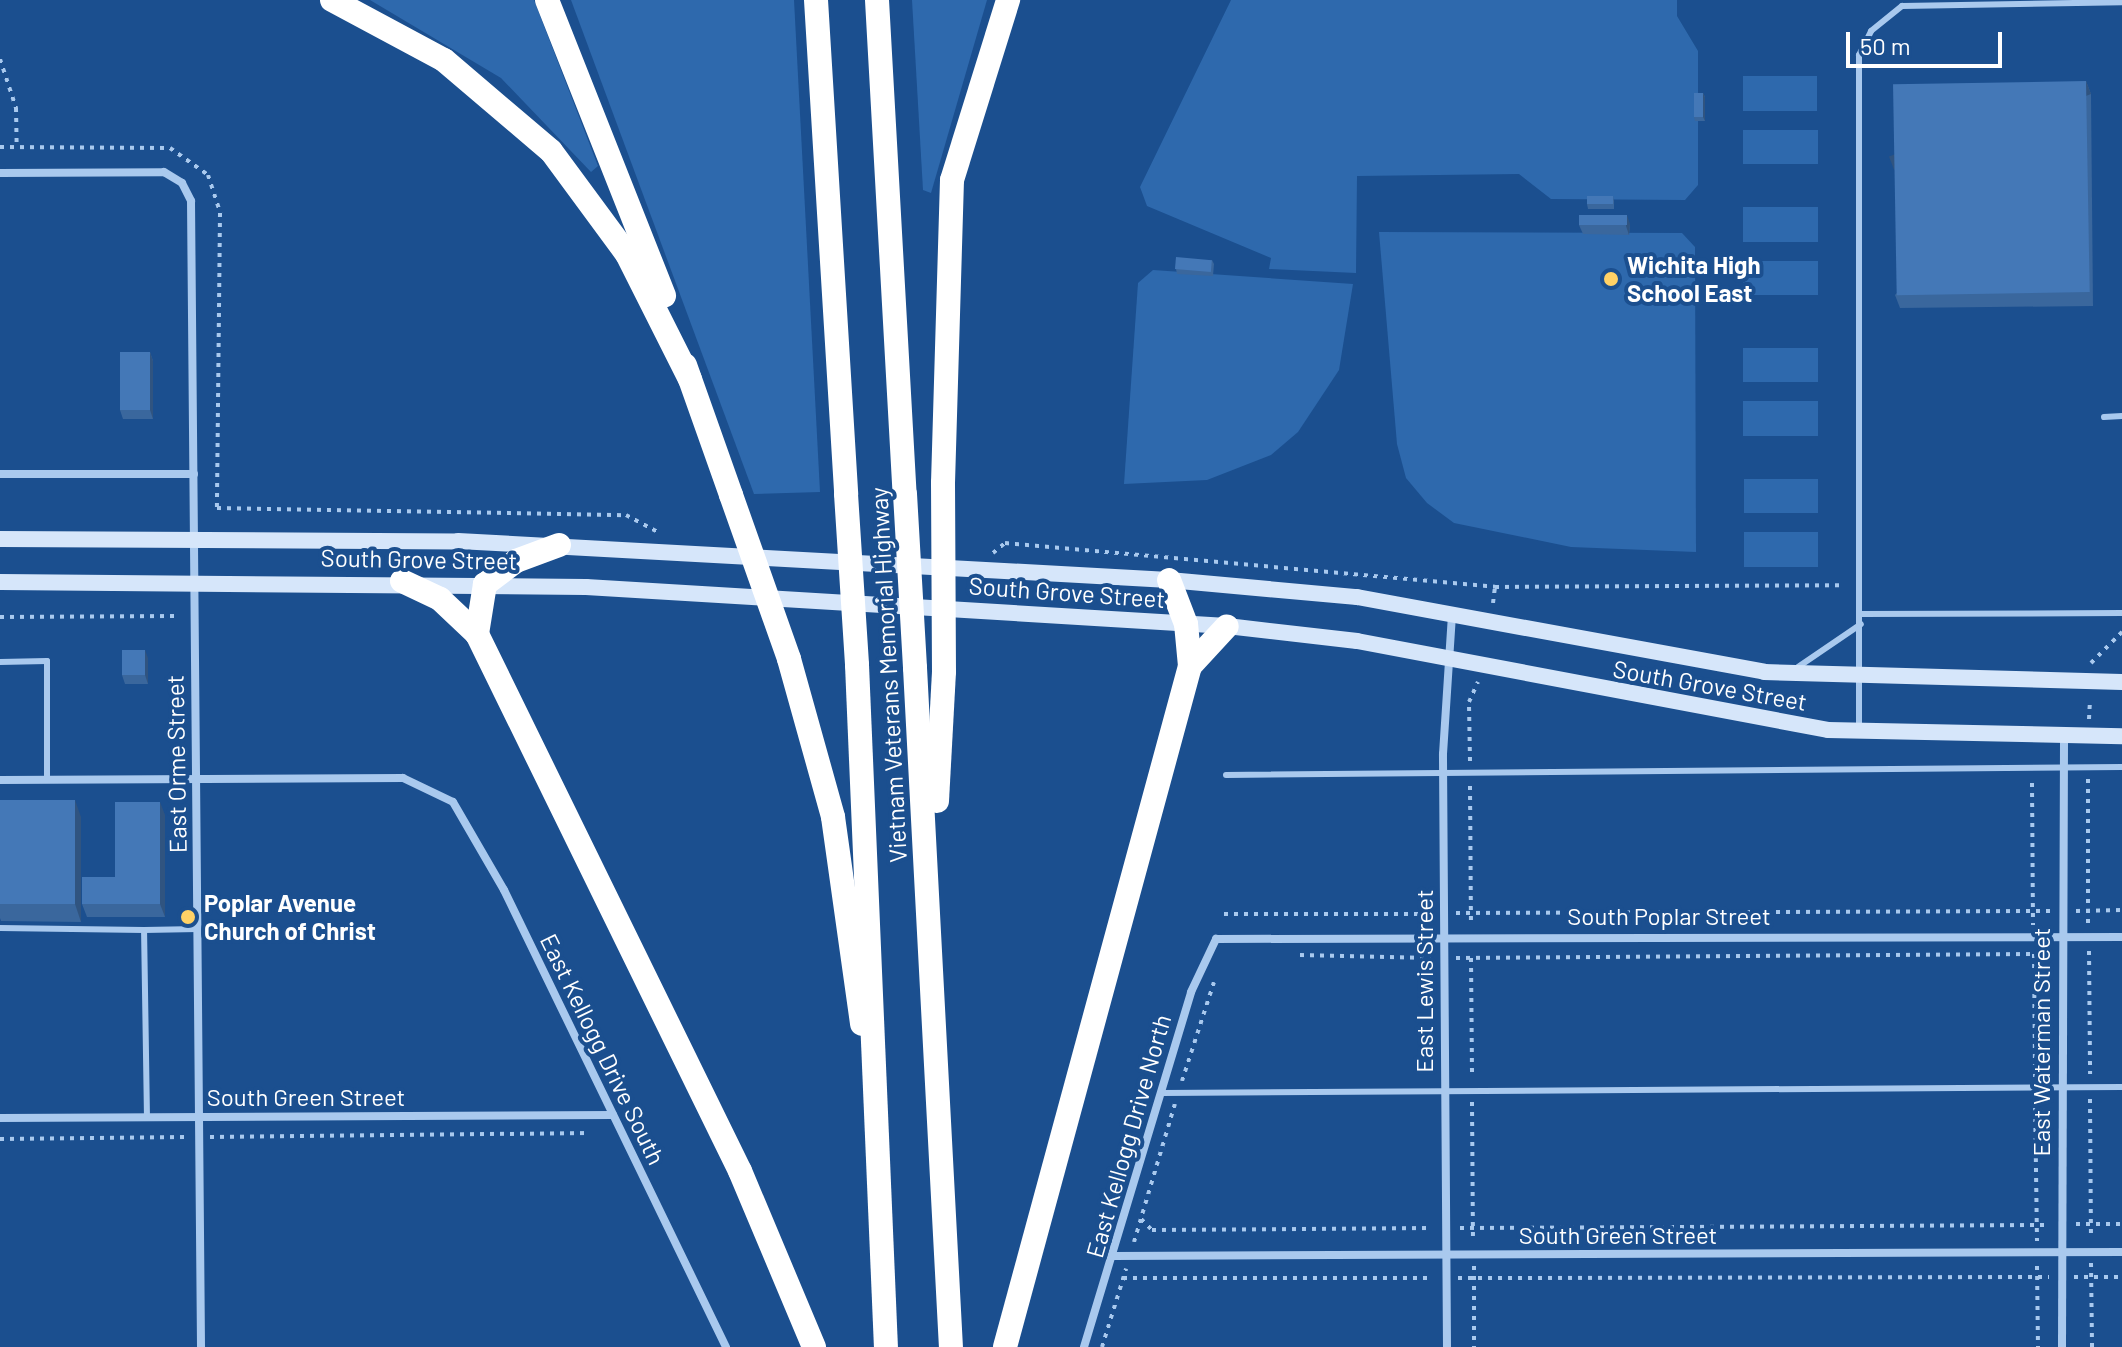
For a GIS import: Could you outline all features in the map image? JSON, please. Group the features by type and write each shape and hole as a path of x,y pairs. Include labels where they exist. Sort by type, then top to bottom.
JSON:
{"highway":[{"path":"332,0 444,60 551,151 627,254 690,379"},
{"path":"547,0 690,379 789,659 833,817 884,1187"},
{"name":"Vietnam Veterans Memorial Highway","path":"816,0 857,665 884,1187 886,1347"},
{"name":"Vietnam Veterans Memorial Highway","path":"877,0 930,915 951,1347"},
{"path":"930,915 944,672 943,483 952,180 1008,0"},
{"path":"477,634 485,584 516,561 559,545"},
{"path":"1005,1347 1190,666 1186,624 1169,580"},
{"path":"402,581 440,599 477,634 740,1171 814,1347"},
{"path":"1190,666 1227,626"}],"street":[{"name":"East Orme Street","path":"0,173 164,172 182,183 191,201 201,1347"},
{"path":"0,474 194,474"},
{"name":"South Grove Street","path":"0,539 559,545 1169,580 1452,614 1691,664 1861,679 2122,682"},
{"name":"South Grove Street","path":"0,582 402,581 1227,626 1449,658 1689,708 1859,733 2122,736"},
{"name":"East Lewis Street","path":"1447,1347 1443,775 1452,614"},
{"name":"East Waterman Street","path":"2062,1347 2064,737"},
{"name":"East Kellogg Drive South","path":"196,779 403,778 453,802 483,851 726,1347"},
{"path":"0,780 196,779"},
{"name":"South Poplar Street","path":"1216,939 2122,937"},
{"name":"East Kellogg Drive North","path":"1084,1347 1162,1093 1216,939"},
{"name":"South Green Street","path":"0,1118 613,1115"},
{"name":"South Green Street","path":"1114,1256 2122,1252"}],"lane":[{"path":"1859,733 1859,55 1871,31 1902,6 2122,2"},
{"path":"2104,417 2122,416"},
{"path":"1861,614 2122,613"},
{"path":"1782,673 1813,661 1861,624"},
{"path":"0,662 47,661 47,779"},
{"path":"1226,775 2122,767"},
{"path":"0,928 198,929"},
{"path":"144,930 147,1118"},
{"path":"1162,1093 2122,1087"}],"path":[{"path":"0,59 16,108 17,147"},
{"path":"0,147 170,148 208,175 220,213 217,508 626,515 672,533"},
{"path":"977,553 992,554 1005,543 1495,587 1845,585"},
{"path":"1493,603 1495,587"},
{"path":"0,617 175,616"},
{"path":"2089,737 2091,657 2122,632"},
{"path":"1474,1347 1469,702 1478,682"},
{"path":"2088,767 2092,1347"},
{"path":"2032,783 2038,1347"},
{"path":"1224,914 2122,910"},
{"path":"1294,955 1471,958 2100,953"},
{"path":"1102,1347 1217,971"},
{"path":"0,1139 589,1133"},
{"path":"1141,1219 1152,1230 2122,1224"},
{"path":"1123,1278 2122,1277"}],"shaded area":[{"path":"370,0 534,0 598,166 591,172 501,78"},
{"path":"571,0 794,0 820,492 754,494"},
{"path":"912,0 987,0 931,193 923,190"},
{"path":"1231,0 1677,0 1677,16 1698,51 1698,185 1685,200 1551,199 1519,174 1357,176 1356,273 1269,269 1271,258 1147,206 1140,187"},
{"path":"1743,76 1817,76 1817,111 1743,111"},
{"path":"1743,130 1818,130 1818,164 1743,164"},
{"path":"1743,207 1818,207 1818,242 1743,242"},
{"path":"1379,232 1682,233 1695,247 1696,552 1571,547 1454,523 1427,503 1406,478 1397,444"},
{"path":"1743,261 1818,261 1818,295 1743,295"},
{"path":"1153,270 1353,284 1339,370 1298,432 1271,455 1207,480 1124,484 1138,283"},
{"path":"1743,348 1818,348 1818,382 1743,382"},
{"path":"1743,401 1818,401 1818,436 1743,436"},
{"path":"1744,479 1818,479 1818,513 1744,513"},
{"path":"1744,532 1818,532 1818,567 1744,567"}],"building":[{"path":"2086,81 2090,292 1897,295 1893,84"},
{"path":"1694,93 1703,93 1703,117 1694,117"},
{"path":"1587,196 1613,196 1613,204 1587,204"},
{"path":"1579,215 1627,215 1627,225 1579,225"},
{"path":"1176,257 1212,260 1211,272 1175,269"},
{"path":"120,352 150,352 150,410 120,410"},
{"path":"122,650 145,650 145,675 122,675"},
{"path":"0,800 75,800 75,904 0,904"},
{"path":"115,802 160,802 160,904 82,904 82,877 115,877"}],"place":[{"name":"Wichita High School East","path":"1611,279"},
{"name":"Poplar Avenue Church of Christ","path":"188,917"}]}
